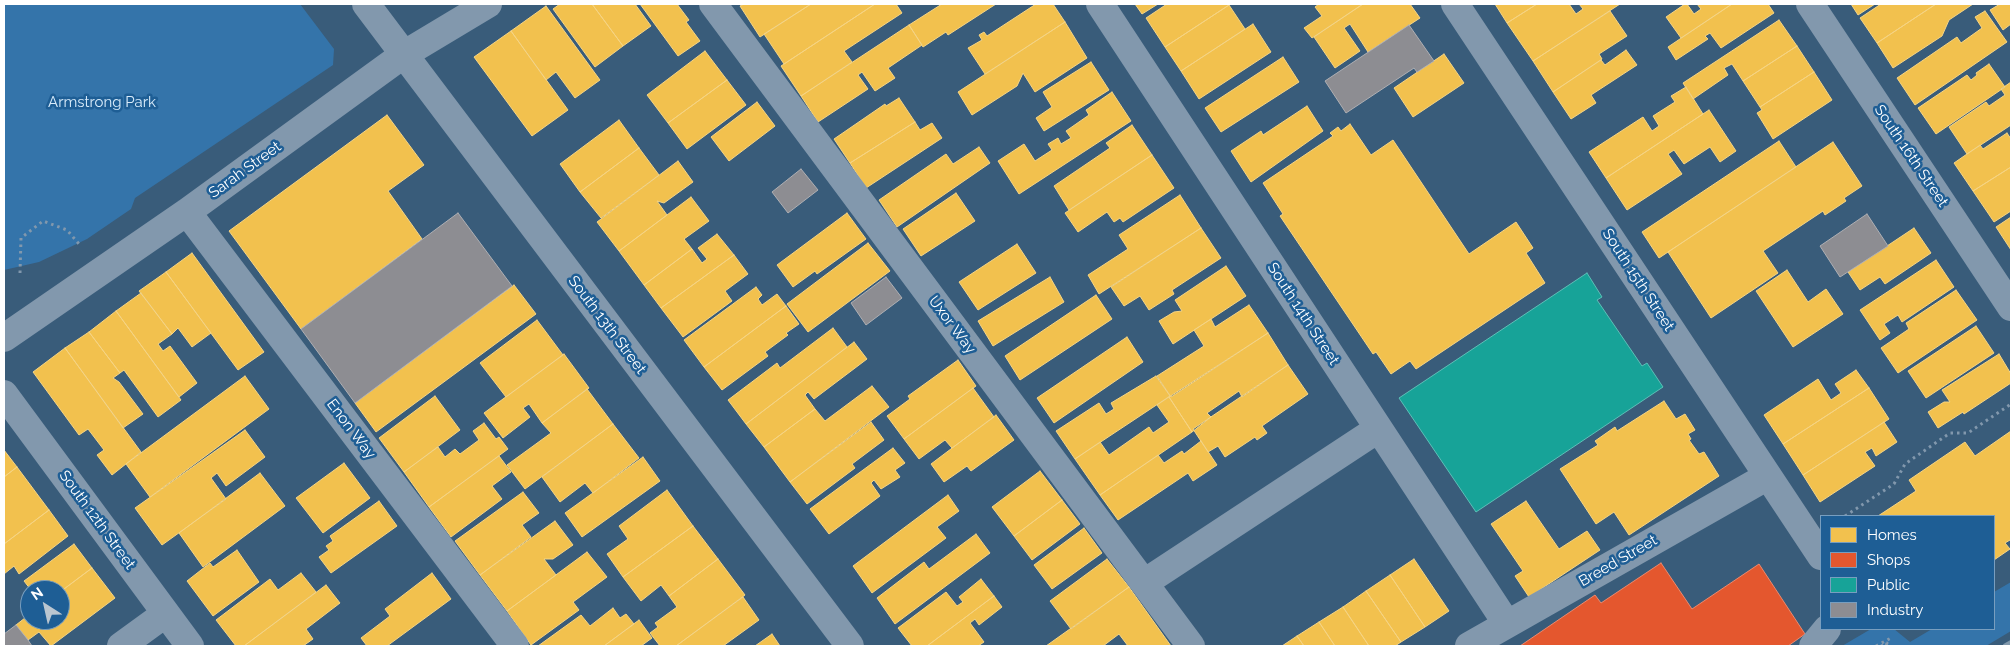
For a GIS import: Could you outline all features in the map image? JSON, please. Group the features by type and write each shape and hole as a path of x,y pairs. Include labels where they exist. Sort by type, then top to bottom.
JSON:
{"street":[{"name":"South 13th Street","path":"366,4 850,646"},
{"name":"Sarah Street","path":"4,338 187,212 403,55 488,4"},
{"name":"Uxor Way","path":"713,4 1191,646"},
{"name":"South 14th Street","path":"1100,4 1507,624"},
{"name":"South 15th Street","path":"1456,4 1820,554"},
{"name":"South 16th Street","path":"1810,4 2011,308"},
{"name":"Enon Way","path":"187,212 516,646"},
{"name":"South 12th Street","path":"4,394 190,646"},
{"path":"1144,584 1378,429"},
{"name":"Breed Street","path":"1469,646 1768,476"},
{"path":"121,646 165,614"},
{"path":"1813,646 1826,630"}],"path":[{"path":"20,273 21,238 43,221 67,230 83,248"},
{"path":"1847,515 1894,484 1905,464 1950,433 1968,433 2011,404"},
{"path":"1876,646 1891,638"},
{"path":"1881,646 1887,643 1888,645 1886,646"}],"green space":[{"name":"Armstrong Park","path":"4,4 300,4 334,49 333,65 135,198 131,209 87,239 39,262 4,270"},
{"path":"2011,582 2011,631 1986,646 1842,646 1869,630 1895,630 1910,642 1930,630 1995,630 1995,591"}],"building: Homes":[{"path":"560,4 592,4 623,46 595,67 553,9"},
{"path":"592,4 635,4 651,26 623,46"},
{"path":"640,4 677,4 689,20 686,22 700,41 678,56"},
{"path":"744,4 811,4 760,37 740,6"},
{"path":"811,4 875,4 784,64 764,34"},
{"path":"875,4 896,4 902,13 844,51 852,62 801,96 781,66"},
{"path":"942,4 996,4 948,35 946,32 923,47 909,25"},
{"path":"1036,4 1053,4 1065,22 985,74 968,48 982,40 979,35 984,32 987,36"},
{"path":"1135,4 1158,4 1142,14"},
{"path":"1167,4 1229,5 1165,47 1146,18"},
{"path":"1319,4 1363,4 1312,38 1304,28 1322,16 1315,7"},
{"path":"1363,4 1410,4 1420,18 1368,52 1350,24 1344,28 1360,51 1335,68 1314,37"},
{"path":"1495,4 1537,4 1507,23"},
{"path":"1537,4 1569,4 1576,14 1583,9 1579,4 1620,4 1533,61 1507,23"},
{"path":"1685,4 1694,14 1701,9 1697,4 1732,4 1681,38 1666,17"},
{"path":"1732,4 1768,4 1774,13 1721,48 1710,33 1705,36 1708,39 1676,60 1668,47"},
{"path":"1851,4 1875,4 1858,15"},
{"path":"1881,4 1936,4 1877,43 1860,18"},
{"path":"1936,4 1973,4 1949,20 1942,36 1893,68 1877,43"},
{"path":"2000,4 2011,4 2011,24 2003,30 1990,10"},
{"path":"1229,5 1245,29 1181,71 1165,47"},
{"path":"546,6 600,80 575,98 556,72 546,80 511,31"},
{"path":"1610,11 1627,36 1599,54 1602,59 1553,92 1533,61"},
{"path":"1985,11 2007,42 1915,105 1897,78 1957,37 1961,43 1982,28 1975,17"},
{"path":"1779,20 1797,46 1743,81 1732,64 1724,68 1728,75 1693,99 1683,83"},
{"path":"1065,22 1087,58 1035,92 1023,73 1017,86 972,115 958,92"},
{"path":"1253,24 1271,52 1199,99 1181,71"},
{"path":"909,25 922,45 888,68 895,78 875,91 862,72 858,75 868,89 818,122 801,96"},
{"path":"511,31 568,110 532,136 474,57"},
{"path":"1797,46 1814,72 1760,107 1743,81"},
{"path":"1626,50 1637,65 1591,95 1596,103 1571,119 1553,92 1601,60 1605,65"},
{"path":"705,51 727,80 668,123 647,95"},
{"path":"1444,54 1464,83 1413,117 1394,88"},
{"path":"1283,57 1299,82 1221,132 1205,108"},
{"path":"1091,62 1109,90 1044,131 1036,118 1052,107 1043,92"},
{"path":"1989,64 2005,87 1936,134 1918,108 1967,75 1971,80 1977,75 1976,73"},
{"path":"1814,72 1832,100 1773,139 1757,113 1762,110 1760,107"},
{"path":"727,80 746,105 687,149 668,123"},
{"path":"2011,82 2011,125 1967,154 1949,127 1986,102 1989,106 2005,95 2001,89"},
{"path":"1686,87 1703,114 1606,178 1589,152 1643,117 1652,131 1659,126 1653,116 1675,102 1671,96"},
{"path":"1112,92 1131,121 1019,194 998,161 1024,144 1035,161 1052,150 1048,144 1058,138 1061,144 1071,138 1066,131 1089,115 1086,110"},
{"path":"899,98 915,122 850,163 834,139 885,104 886,106"},
{"path":"757,102 775,126 729,161 711,137"},
{"path":"1307,106 1323,131 1251,182 1231,151 1261,131 1263,135"},
{"path":"1709,110 1736,151 1720,162 1710,147 1684,164 1674,150 1668,154 1682,174 1627,210 1606,178"},
{"path":"387,115 424,165 388,191 422,239 301,329 229,231"},
{"path":"619,120 639,148 580,192 560,164"},
{"path":"915,122 920,130 932,123 942,138 866,188 850,163"},
{"path":"1350,124 1371,155 1393,140 1469,254 1516,222 1533,248 1526,253 1545,283 1416,369 1410,361 1391,374 1376,352 1373,354 1280,216 1283,214 1263,183 1333,136 1330,133 1338,127 1341,131"},
{"path":"1132,125 1152,155 1069,210 1054,186 1110,148 1106,143"},
{"path":"2007,133 2011,139 2011,167 1973,191 1954,163 1980,145 1983,149"},
{"path":"1779,141 1796,167 1659,258 1642,232"},
{"path":"1833,142 1862,186 1844,198 1846,201 1825,215 1823,211 1763,251 1778,273 1711,318 1668,252"},
{"path":"979,147 990,163 897,227 879,200 946,154 953,164"},
{"path":"639,148 659,175 601,218 580,192"},
{"path":"1152,155 1174,188 1123,222 1120,218 1114,222 1107,212 1078,232 1065,213"},
{"path":"678,161 693,182 664,203 657,201 667,215 619,251 597,222"},
{"path":"2011,167 2011,211 1994,222 1973,191"},
{"path":"956,193 975,221 921,256 903,229"},
{"path":"1180,195 1201,228 1099,294 1088,275 1128,249 1119,235"},
{"path":"691,197 709,221 684,239 692,249 644,285 619,251"},
{"path":"847,213 866,239 817,274 815,271 793,287 777,265"},
{"path":"2011,217 2011,250 1996,227"},
{"path":"1201,228 1221,258 1172,290 1174,294 1149,310 1140,296 1124,306 1111,287"},
{"path":"1914,228 1931,253 1885,284 1880,277 1860,290 1848,272"},
{"path":"717,234 734,255 661,308 644,285 692,249 702,263 707,259 698,248"},
{"path":"868,243 890,271 808,332 787,304"},
{"path":"1017,244 1036,273 978,310 959,282"},
{"path":"192,253 264,352 238,370 166,272"},
{"path":"734,255 748,274 725,291 732,301 683,337 661,308"},
{"path":"1936,260 1954,287 1902,322 1898,315 1884,324 1890,333 1880,340 1860,310"},
{"path":"1226,266 1246,296 1173,344 1159,321 1174,312 1182,311 1175,300"},
{"path":"1787,270 1808,302 1826,289 1843,314 1793,347 1756,291"},
{"path":"166,272 211,333 192,347 178,328 172,334 139,291"},
{"path":"1050,277 1064,302 993,346 978,321"},
{"path":"514,285 536,314 376,432 355,403"},
{"path":"756,287 762,295 758,299 762,305 777,294 786,306 704,367 684,340"},
{"path":"1956,290 1977,320 1898,373 1881,348 1909,329 1906,323"},
{"path":"141,293 172,334 158,344 163,351 170,346 197,383 179,397 116,311"},
{"path":"1096,295 1112,319 1020,380 1005,356"},
{"path":"1249,305 1268,333 1171,397 1157,376 1204,346 1194,330 1211,319 1215,327"},
{"path":"786,306 799,324 765,352 768,356 722,390 704,367"},
{"path":"116,311 181,400 158,417 124,370 120,373 89,332"},
{"path":"537,320 563,355 506,397 480,363"},
{"path":"1976,326 1994,353 1926,398 1908,371"},
{"path":"833,328 847,347 746,424 728,400 777,363 780,368"},
{"path":"89,332 120,373 113,378 119,382 143,414 123,428 65,348"},
{"path":"1268,333 1288,365 1242,397 1239,391 1207,413 1211,417 1192,432 1169,397"},
{"path":"1127,337 1143,362 1054,423 1037,398"},
{"path":"854,342 867,359 814,399 808,392 805,395 815,409 764,447 746,424"},
{"path":"65,348 141,452 112,475 97,455 104,450 88,429 79,435 33,372"},
{"path":"564,354 589,388 542,423 529,404 523,408 530,417 503,438 484,413"},
{"path":"1999,354 2011,374 2011,383 1964,414 1963,412 1938,428 1928,412 1944,402 1950,402 1942,390"},
{"path":"958,360 976,386 904,439 887,416 910,399 908,396"},
{"path":"1288,365 1308,394 1262,426 1267,433 1257,440 1255,437 1225,457 1218,446 1208,452 1193,429"},
{"path":"1856,370 1869,388 1783,444 1764,415 1818,379 1831,400 1841,393 1835,384"},
{"path":"245,376 269,409 150,497 126,464"},
{"path":"1156,376 1170,396 1075,459 1056,431 1099,403 1106,414 1114,409 1111,403"},
{"path":"872,386 889,407 790,482 764,447 815,409 825,421"},
{"path":"973,388 994,417 952,448 945,440 919,459 904,439"},
{"path":"1869,388 1889,419 1803,475 1783,444"},
{"path":"587,389 613,424 525,489 507,465 551,433 542,423"},
{"path":"435,396 460,430 404,472 379,438"},
{"path":"1169,397 1192,432 1100,495 1075,459 1100,442 1109,455 1149,427 1153,433 1169,422 1157,405"},
{"path":"1664,401 1676,419 1685,414 1695,430 1688,434 1691,439 1689,440 1699,454 1704,452 1719,476 1629,535 1614,512 1596,524 1560,469 1598,445 1595,441 1615,427 1617,431"},
{"path":"996,415 1014,440 971,471 967,466 944,482 931,464"},
{"path":"871,422 884,440 852,464 855,468 807,504 790,482"},
{"path":"1884,422 1897,442 1876,456 1872,448 1865,452 1875,466 1820,502 1803,475"},
{"path":"484,423 496,439 499,437 508,449 429,507 404,472 438,447 445,457 455,449 460,454 479,440 473,431"},
{"path":"613,424 639,458 593,493 585,483 560,502 542,477"},
{"path":"245,430 265,457 226,486 217,473 211,478 226,499 162,545 135,508"},
{"path":"2011,431 2011,542 2010,540 2005,543 2010,549 1995,559 1995,515 1880,515 1916,491 1909,480 1965,442 1975,456"},
{"path":"1201,441 1217,465 1193,481 1188,473 1118,520 1100,495 1158,455 1164,463 1182,451 1184,454"},
{"path":"893,448 905,463 895,470 900,477 881,489 874,480 871,483 880,496 829,534 810,509"},
{"path":"4,450 17,467 4,477"},
{"path":"499,456 511,472 492,486 502,499 451,537 429,507"},
{"path":"643,457 660,481 582,537 565,513"},
{"path":"344,463 370,498 323,533 296,498"},
{"path":"17,467 49,510 4,544 4,477"},
{"path":"1040,471 1062,500 1014,536 992,507"},
{"path":"260,473 285,506 203,567 179,533"},
{"path":"667,490 693,526 623,577 607,554 628,539 619,526"},
{"path":"523,492 539,513 522,525 531,537 480,575 455,541"},
{"path":"948,495 959,511 937,527 946,538 872,593 853,566"},
{"path":"1062,500 1080,524 1032,560 1014,536"},
{"path":"379,501 397,526 331,573 319,557 329,550 326,546 333,541 330,536"},
{"path":"1526,501 1559,549 1587,531 1600,550 1529,597 1515,576 1523,571 1491,524"},
{"path":"49,510 68,536 19,574 14,566 4,574 4,544"},
{"path":"555,521 573,545 553,559 544,559 556,575 507,611 480,575"},
{"path":"693,526 718,559 669,596 661,585 641,601 623,577"},
{"path":"1084,528 1102,553 1052,589 1034,565"},
{"path":"976,534 990,553 895,624 877,598 924,562 929,569"},
{"path":"74,544 92,568 70,584 70,580 25,580"},
{"path":"237,550 259,582 213,616 187,581 210,563 213,567"},
{"path":"587,552 607,577 573,602 579,610 531,645 507,611"},
{"path":"718,559 745,595 676,646 660,646 650,633 658,627 655,623 677,607 669,596"},
{"path":"1107,559 1129,587 1071,629 1050,601"},
{"path":"1414,559 1449,611 1425,627 1390,575"},
{"path":"92,568 115,598 51,646 39,632 28,640 20,630 70,630 70,584"},
{"path":"301,573 316,592 244,646 236,646 216,620 270,579 278,590"},
{"path":"432,573 451,599 387,646 367,646 361,638 390,616 385,609"},
{"path":"1390,575 1425,627 1401,642 1366,591"},
{"path":"981,579 994,596 927,646 912,646 898,628 946,592 957,606 963,602 959,597"},
{"path":"326,585 340,603 306,629 313,639 303,646 244,646"},
{"path":"1129,587 1171,646 1128,646 1119,634 1103,646 1046,646"},
{"path":"1366,591 1401,642 1395,646 1369,646 1343,607"},
{"path":"994,596 1002,607 979,625 975,619 970,623 984,642 978,646 927,646"},
{"path":"743,597 759,620 723,646 676,646"},
{"path":"1343,607 1369,646 1335,646 1319,622"},
{"path":"613,608 620,618 626,614 634,624 604,646 538,646 581,615 590,626"},
{"path":"639,620 652,638 641,646 604,646"},
{"path":"20,622 20,630 16,625"},
{"path":"1319,622 1335,646 1304,646 1297,636"},
{"path":"772,634 780,646 755,646"},
{"path":"1297,636 1304,646 1282,646"}],"building: Shops":[{"path":"1661,563 1692,609 1759,564 1805,634 1788,646 1520,646 1595,595 1601,603"}],"building: Public":[{"path":"1587,273 1602,297 1597,300 1642,366 1647,363 1663,387 1476,512 1399,398"}],"building: Industry":[{"path":"1409,25 1434,61 1417,72 1414,68 1346,113 1325,81"},
{"path":"801,169 818,190 788,213 772,192"},
{"path":"458,213 512,286 355,403 301,329"},
{"path":"1867,214 1888,246 1840,277 1820,246"},
{"path":"886,277 902,298 866,325 851,303"},
{"path":"16,625 32,646 4,646 4,634"}],"railway":[{"path":"2004,646 2011,642"}]}
